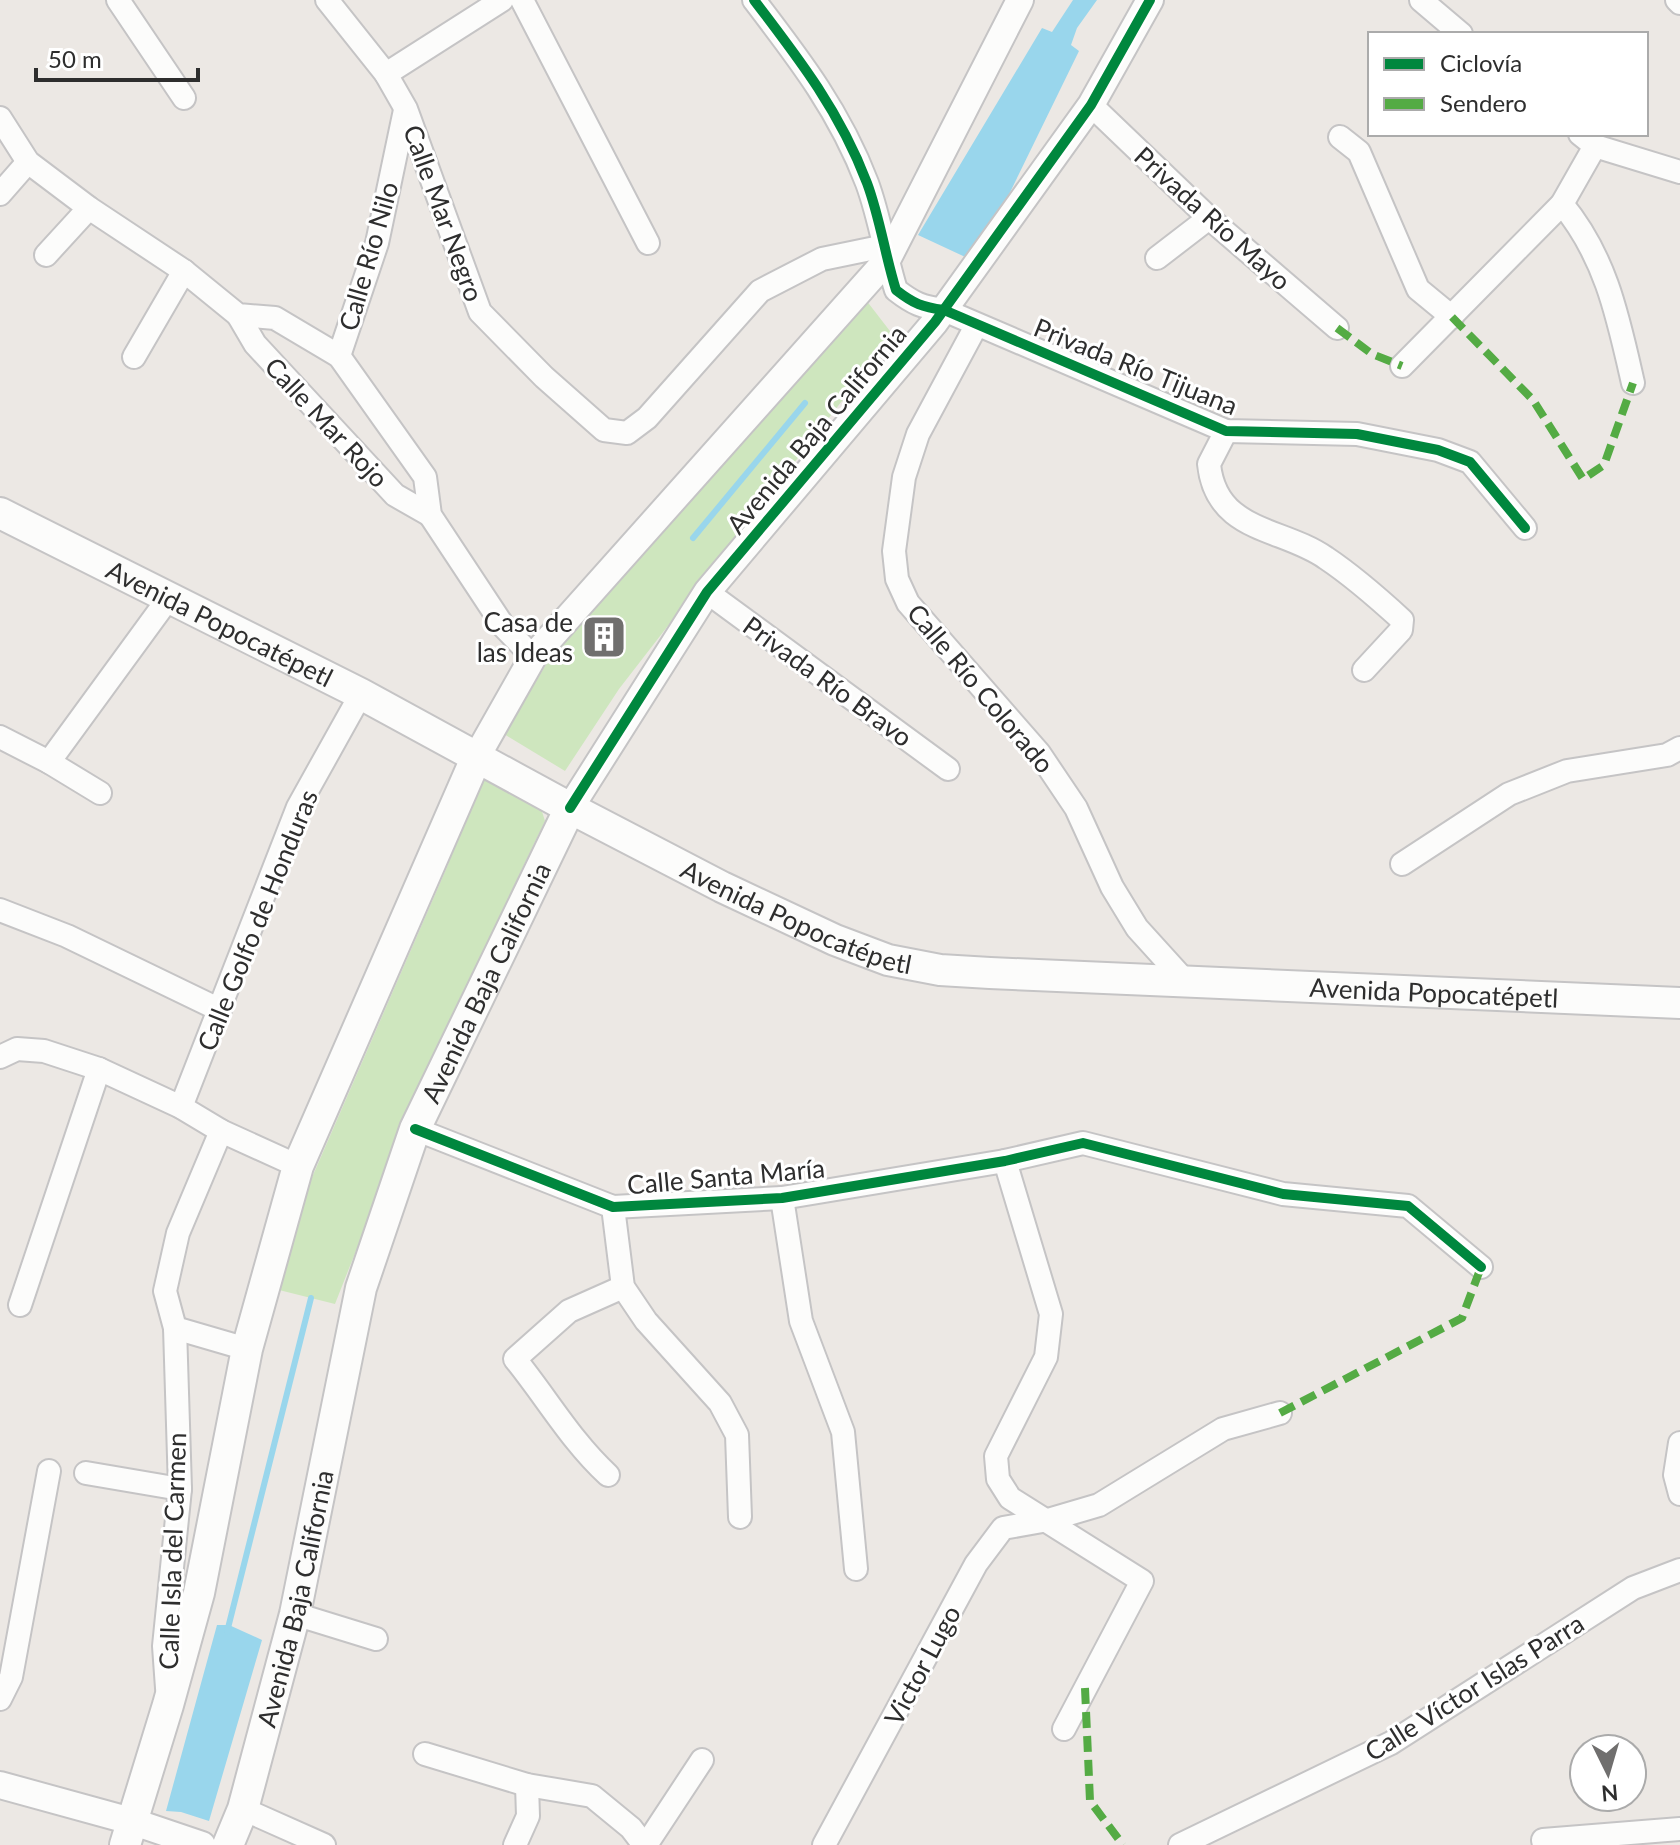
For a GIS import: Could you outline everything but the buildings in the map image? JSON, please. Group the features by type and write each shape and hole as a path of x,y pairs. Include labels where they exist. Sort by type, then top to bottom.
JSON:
{"main road":[{"name":"Avenida Popocatépetl","path":"0,513 361,694 722,887 835,940 888,960 952,971 1680,1003"},
{"path":"128,1833 199,1593 247,1349 298,1166 477,756"},
{"name":"Avenida Baja California","path":"228,1845 243,1809 295,1614 361,1288 415,1129 570,808"}],"street":[{"path":"118,0 184,98"},
{"name":"Calle Mar Negro","path":"327,0 386,74 406,109 480,312 544,377 604,430 627,433 647,418 760,291 822,259 886,253"},
{"path":"386,74 502,0"},
{"path":"522,0 648,243"},
{"name":"Privada Río Tijuana","path":"754,0 811,74 842,127 867,185 896,290 921,307 944,310 1226,431 1357,434 1438,450 1470,462 1525,528"},
{"path":"477,756 533,657 886,253 1020,0"},
{"name":"Avenida Baja California","path":"570,808 707,592 944,310 1091,105 1150,0"},
{"path":"1421,0 1459,32"},
{"name":"Privada Río Mayo","path":"1091,105 1209,218 1337,328"},
{"name":"Calle Río Nilo","path":"339,356 377,243 406,109"},
{"path":"0,118 28,162 0,194"},
{"path":"1340,137 1359,152 1418,289 1452,317"},
{"path":"1402,366 1562,204 1587,140 1680,172"},
{"name":"Calle Mar Rojo","path":"28,162 89,208 184,271 238,315 255,344 395,495 430,515"},
{"path":"1562,204 1582,228 1613,298 1633,383"},
{"path":"46,255 89,208"},
{"path":"1157,258 1209,218"},
{"path":"134,357 184,271"},
{"name":"Calle Mar Rojo","path":"238,315 275,318 339,356 425,477 430,515 504,627 533,657"},
{"name":"Calle Río Colorado","path":"976,326 918,434 904,477 894,551 897,579 908,603 1039,753 1076,808 1112,887 1137,928 1186,982"},
{"path":"1226,431 1209,464 1217,496 1250,525 1324,556 1402,620 1401,630 1364,670"},
{"name":"Privada Río Bravo","path":"707,592 948,769"},
{"path":"49,762 168,599"},
{"name":"Calle Golfo de Honduras","path":"181,1107 298,807 361,694"},
{"path":"0,737 100,793"},
{"path":"1402,864 1509,794 1567,771 1667,755 1680,748"},
{"path":"0,910 67,936 220,1010"},
{"path":"0,1057 17,1049 44,1051 99,1069 298,1166"},
{"path":"20,1305 99,1069"},
{"name":"Calle Santa María","path":"415,1129 613,1207 782,1198 1005,1161 1083,1143 1283,1194 1408,1206 1481,1267"},
{"name":"Calle Isla del Carmen","path":"168,1705 164,1646 180,1489 175,1328 165,1291 178,1233 221,1131"},
{"path":"1005,1161 1051,1314 1046,1357 996,1456 998,1479 1010,1498 1142,1581 1064,1729"},
{"path":"782,1198 801,1321 843,1432 856,1569"},
{"path":"613,1207 623,1287 646,1321 720,1403 737,1435 740,1517"},
{"path":"608,1475 584,1453 515,1359 569,1311 623,1287"},
{"path":"175,1328 247,1349"},
{"name":"Victor Lugo","path":"824,1845 976,1564 1003,1528 1048,1520 1099,1505 1223,1429 1280,1413"},
{"path":"1680,1443 1675,1475 1680,1494"},
{"path":"0,1699 11,1677 49,1471"},
{"path":"86,1473 180,1489"},
{"name":"Calle Víctor Islas Parra","path":"1180,1845 1391,1743 1633,1588 1680,1570"},
{"path":"295,1614 376,1639"},
{"path":"425,1754 527,1785 592,1796 631,1828 645,1845 702,1760"},
{"path":"0,1785 128,1833 202,1845"},
{"path":"515,1845 528,1816 527,1785"},
{"path":"243,1809 324,1845"},
{"path":"1544,1845 1543,1840 1680,1829"}],"green space":[{"path":"866,300 893,335 619,689 565,771 504,734 550,658"},
{"path":"489,775 538,799 545,821 435,1061 335,1304 279,1290 310,1182 447,867 477,782"}],"water":[{"path":"1073,0 1097,0 1077,28 1071,45 1079,51 976,262 918,235 1042,28 1052,32"},
{"path":"217,1625 229,1625 262,1640 209,1821 181,1812 166,1811"}],"waterway":[{"path":"693,538 805,403"},
{"path":"227,1632 311,1298"}],"marked path":[{"path":"1452,317 1533,400 1583,479 1604,465 1633,383"},
{"path":"1337,328 1372,354 1402,366"},
{"path":"1280,1413 1462,1318 1481,1267"},
{"path":"1085,1688 1090,1801 1123,1845"}],"cycle path":[{"path":"754,0 803,66 844,133 867,183 896,290 902,295 918,304 944,310 1226,431 1357,434 1438,450 1470,462 1525,528"},
{"path":"570,808 707,592 935,322 1091,105 1150,0"},
{"path":"415,1129 613,1207 782,1198 1005,1161 1083,1143 1283,1194 1408,1206 1481,1267"}],"place":[{"name":"Casa de las Ideas","path":"604,637"}]}
